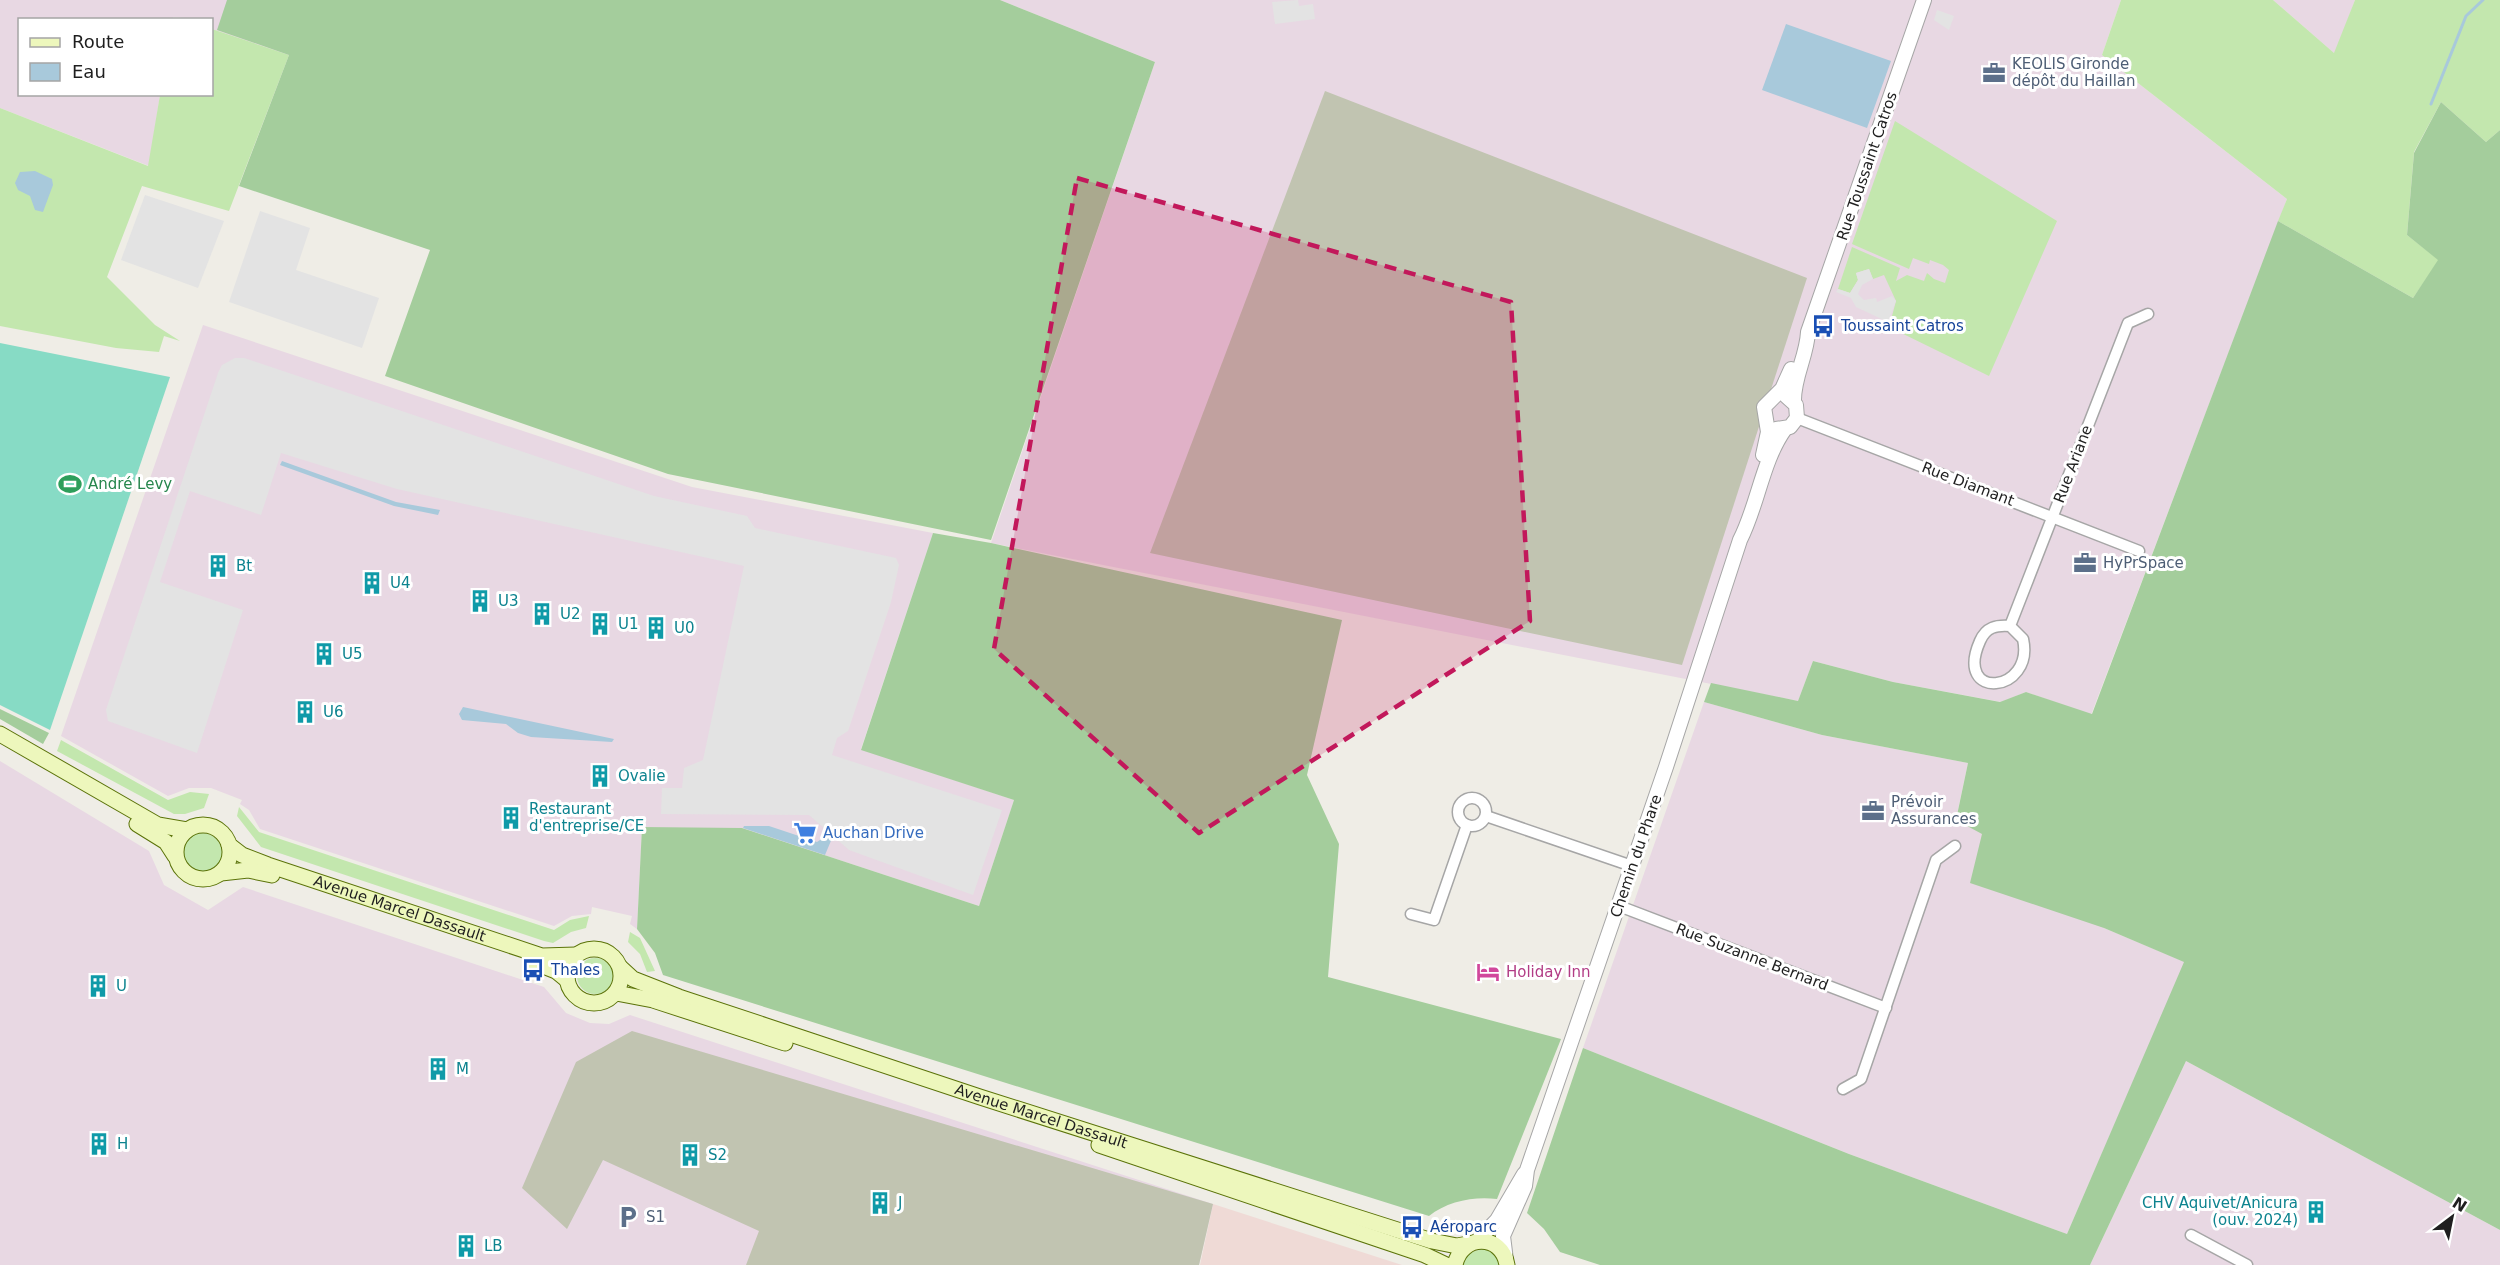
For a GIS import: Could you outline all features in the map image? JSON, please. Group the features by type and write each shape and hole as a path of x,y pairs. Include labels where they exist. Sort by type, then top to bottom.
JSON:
{"main road":[{"path":"0,734 158,825 187,830"},
{"path":"0,745 166,842 182,870 194,878 209,879 221,873 229,860 229,845 222,833 215,828 199,825 187,830 177,842 176,856"},
{"name":"Avenue Marcel Dassault","path":"229,845 242,855 268,865 542,956 576,955"},
{"name":"Avenue Marcel Dassault","path":"221,873 248,870 260,872 537,963 556,971 567,981"},
{"path":"590,948 607,951 621,968 620,985 616,993 603,1002 589,1003 576,996 567,981 567,971 576,955 590,948"},
{"name":"Avenue Marcel Dassault","path":"621,968 633,980 980,1097 1423,1238 1447,1245 1473,1242"},
{"name":"Avenue Marcel Dassault","path":"616,993 653,1000 1107,1148 1425,1255 1446,1265"},
{"path":"1455,1265 1459,1253 1473,1242 1495,1245 1508,1263"}],"street":[{"name":"Rue Toussaint Catros","path":"1794,402 1795,384 1807,348 1808,332 1924,0"},
{"name":"Rue Ariane","path":"2010,626 2128,323 2148,314"},
{"name":"Rue Toussaint Catros","path":"1775,396 1787,382 1799,344 1808,332"},
{"path":"1775,396 1785,396 1794,402 1797,418 1785,429 1774,428 1766,422 1764,407 1775,396"},
{"name":"Rue Diamant","path":"1797,418 2139,551"},
{"name":"Chemin du Phare","path":"1740,540 1743,514 1767,443 1766,422"},
{"name":"Chemin du Phare","path":"1508,1263 1503,1236 1525,1186 1527,1170 1632,866 1740,540 1750,519 1775,445 1785,429"},
{"path":"1998,625 2010,626 2018,632 2024,645 2018,670 2004,683 1990,684 1978,676 1974,669 1974,654 1988,629 1998,625"},
{"path":"1474,799 1482,803 1486,816 1477,826 1467,825 1458,813 1465,801 1474,799"},
{"path":"1486,816 1632,866"},
{"path":"1411,914 1434,920 1467,825"},
{"path":"1844,1089 1861,1079 1936,860 1955,846"},
{"name":"Rue Suzanne Bernard","path":"1618,906 1886,1008"},
{"name":"Chemin du Phare","path":"1473,1242 1497,1220 1516,1183 1527,1170"},
{"path":"2191,1235 2247,1265"}],"highlighted area":[{"path":"1077,178 1511,302 1530,621 1199,833 994,649"}],"shaded area":[{"path":"0,0 227,0 453,111 213,29 213,18 173,17 18,18 18,96 160,96 149,166 0,108"},
{"path":"1000,0 2121,0 2102,55 2287,199 2091,715 2026,692 2001,702 1893,682 1813,661 1798,701 991,543 1155,62"},
{"path":"1298,0 1299,6 1313,4 1315,19 1275,24 1272,2"},
{"path":"2273,0 2355,0 2335,54"},
{"path":"1937,10 1954,16 1949,30 1934,20"},
{"path":"1325,91 1807,278 1682,665 1150,553"},
{"path":"145,195 224,221 198,288 121,260"},
{"path":"260,211 310,228 296,270 379,298 362,348 229,302"},
{"path":"1869,269 1873,279 1862,285 1858,294 1864,300 1876,298 1877,302 1892,296 1896,301 1888,322 1856,307 1851,298 1836,292 1838,289 1850,293 1858,280 1856,273"},
{"path":"203,325 692,487 933,533 861,749 1014,800 979,906 742,828 642,828 637,929 630,924 632,916 592,907 591,914 572,916 554,926 260,829 249,810 240,804 242,800 211,788 189,788 168,796 61,736"},
{"path":"235,358 244,358 654,496 747,516 755,528 896,558 899,565 891,602 848,731 837,738 832,755 1002,810 973,895 849,850 809,815 661,814 662,788 682,788 684,768 703,760 744,566 397,489 281,453 261,515 190,491 160,582 243,610 197,753 108,721 106,710 218,373 222,365"},
{"path":"1704,702 1822,735 1968,763 1956,819 1983,834 2104,928 2185,962 2067,1234 1849,1154 1583,1048"},
{"path":"0,761 149,851 164,885 208,910 243,887 544,987 566,1013 590,1023 609,1024 630,1015 1213,1204 1199,1265 0,1265"},
{"path":"632,1031 1213,1204 1199,1265 746,1265 759,1231 603,1160 567,1229 522,1188 576,1062"},
{"path":"2186,1061 2500,1230 2500,1265 2090,1265"},
{"name":"Aéroparc","path":"1213,1204 1402,1265 1200,1265"}],"green space":[{"path":"227,0 1000,0 1155,62 991,540 668,474 385,376 430,250 239,186 289,55 217,30"},
{"path":"2121,0 2273,0 2334,53 2355,0 2500,0 2500,130 2486,142 2441,102 2414,152 2407,235 2439,260 2413,298 2278,221 2287,199 2102,55"},
{"path":"213,29 289,55 229,211 142,186 107,277 155,325 180,341 164,336 159,352 116,348 0,326 0,108 148,166 160,96 213,96"},
{"path":"2441,102 2486,142 2500,130 2500,1230 2186,1061 2090,1265 1600,1265 1560,1252 1544,1229 1527,1213 1583,1048 1849,1154 2067,1234 2184,962 2104,928 1970,883 1982,834 1956,820 1968,763 1822,735 1704,702 1711,683 1798,701 1813,661 1893,682 2000,702 2026,692 2092,714 2278,221 2413,298 2438,260 2407,235 2414,153"},
{"path":"1895,121 2057,221 1989,376 1889,327 1896,301 1884,275 1873,279 1869,269 1856,273 1858,280 1850,293 1838,289 1852,247 1900,268 1896,281 1907,275 1924,281 1927,273 1934,279 1945,283 1949,270 1943,265 1930,260 1929,264 1913,258 1909,269 1852,244"},
{"path":"0,343 170,377 50,730 0,705"},
{"path":"933,533 991,543 1342,620 1307,775 1339,844 1328,977 1561,1039 1497,1199 1480,1198 1453,1203 1429,1216 663,975 655,953 637,929 642,827 742,828 979,906 1014,800 861,750"},
{"path":"0,709 49,733 43,744 0,719"},
{"path":"61,740 168,800 190,792 209,794 204,808 185,814 174,814 57,751"},
{"path":"239,807 259,832 554,930 570,920 589,916 586,928 571,932 553,943 544,941 261,847 237,816"},
{"path":"202,833 216,839 222,853 216,867 202,873 188,867 182,853 188,839"},
{"path":"630,932 640,938 655,971 647,972 640,954 628,942"},
{"path":"595,958 608,963 613,976 608,989 595,994 582,989 577,976 582,963"},
{"path":"1484,1248 1495,1254 1499,1265 1462,1265 1467,1254"}],"water":[{"path":"1786,24 1891,61 1867,128 1762,90"},
{"path":"35,171 52,179 53,185 43,212 35,210 30,196 18,190 15,183 20,172"},
{"path":"282,461 396,502 440,510 438,515 394,506 280,465"},
{"path":"463,707 614,739 612,742 531,737 518,733 506,724 462,720 459,714"},
{"path":"744,826 769,826 817,842 829,834 833,836 825,855 743,828"}],"waterway":[{"path":"2431,104 2466,16 2483,0"}],"place":[{"name":"KEOLIS Gironde dépôt du Haillan","path":"1994,73"},
{"name":"Toussaint Catros","path":"1823,326"},
{"name":"André Levy","path":"70,484"},
{"name":"HyPrSpace","path":"2085,563"},
{"name":"Bt","path":"218,566"},
{"name":"U4","path":"372,583"},
{"name":"U3","path":"480,601"},
{"name":"U2","path":"542,614"},
{"name":"U1","path":"600,624"},
{"name":"U0","path":"656,628"},
{"name":"U5","path":"324,654"},
{"name":"U6","path":"305,712"},
{"name":"Ovalie","path":"600,776"},
{"name":"Prévoir Assurances","path":"1873,811"},
{"name":"Restaurant d'entreprise/CE","path":"511,818"},
{"name":"Auchan Drive","path":"805,833"},
{"name":"Thales","path":"533,970"},
{"name":"Holiday Inn","path":"1488,972"},
{"name":"U","path":"98,986"},
{"name":"M","path":"438,1069"},
{"name":"H","path":"99,1144"},
{"name":"S2","path":"690,1155"},
{"name":"J","path":"880,1203"},
{"name":"CHV Aquivet/Anicura (ouv. 2024)","path":"2316,1212"},
{"name":"S1","path":"628,1217"},
{"name":"Aéroparc","path":"1412,1227"},
{"name":"LB","path":"466,1246"}]}
